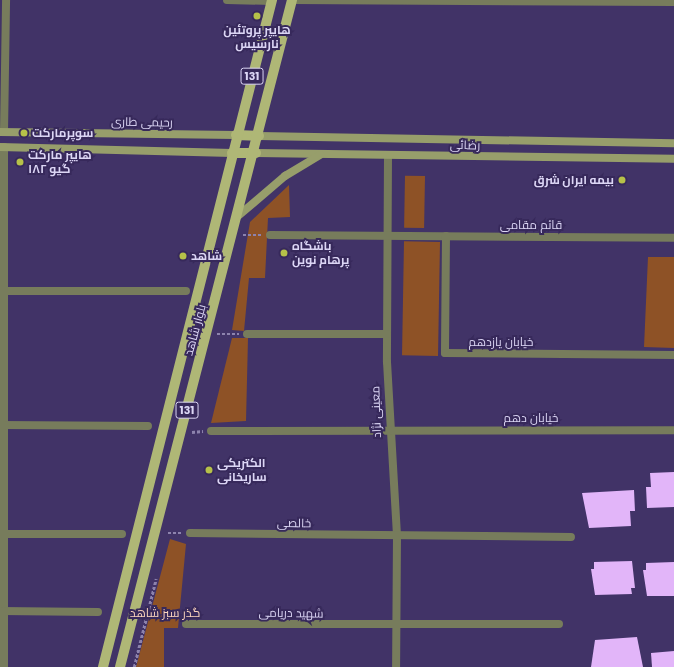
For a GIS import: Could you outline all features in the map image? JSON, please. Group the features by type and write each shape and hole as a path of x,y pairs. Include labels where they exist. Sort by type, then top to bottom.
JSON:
{"main road":[{"name":"بلوار شاهد","path":"103,667 236,135 272,0"},
{"name":"بلوار شاهد","path":"120,667 238,216 256,153 292,0"},
{"name":"رحیمی طاری","path":"2,132 236,135"},
{"path":"2,132 2,147 256,153"},
{"path":"236,135 259,136"},
{"name":"رضائی","path":"259,136 674,143"},
{"name":"رضائی","path":"256,153 674,159"},
{"path":"238,216 285,176 321,154"}],"street":[{"path":"2,132 6,0"},
{"path":"227,0 272,0"},
{"path":"292,0 674,2"},
{"path":"2,147 4,667"},
{"name":"معینی نژاد","path":"388,156 388,430 397,536 396,667"},
{"name":"قائم مقامی","path":"270,235 674,238"},
{"name":"خیابان یازدهم","path":"446,236 445,353 674,355"},
{"path":"3,291 186,291"},
{"path":"247,334 387,334"},
{"path":"3,425 148,426"},
{"name":"خیابان دهم","path":"211,431 674,430"},
{"name":"خالصی","path":"190,533 571,537"},
{"path":"3,534 122,534"},
{"path":"3,611 98,612"},
{"name":"شهید دریامی","path":"186,624 396,626 559,624"}],"path":[{"path":"242,235 270,235"},
{"path":"217,334 247,334"},
{"path":"182,432 211,431"}],"green space":[{"path":"405,176 425,176 424,228 404,228"},
{"path":"289,185 290,217 268,218 265,278 249,278 244,331 232,330 250,222"},
{"path":"404,241 440,242 438,356 402,355"},
{"path":"648,257 674,257 674,348 644,347"},
{"path":"232,338 248,338 246,421 211,423"},
{"name":"گذر سبز شاهد","path":"170,539 186,544 178,628 164,628 164,667 136,667"}],"building":[{"path":"674,472 674,507 647,508 646,487 651,487 650,473"},
{"path":"634,490 635,511 630,511 631,526 589,528 582,493"},
{"path":"632,561 635,588 631,588 632,594 595,595 591,569 594,569 594,562"},
{"path":"674,562 674,596 647,596 643,570 646,570 646,563"},
{"path":"637,637 643,667 591,667 595,640"},
{"path":"674,651 674,667 652,667 651,653"}],"place":[{"name":"هایپر پروتئین نارسیس","path":"257,16"},
{"name":"سوپرمارکت","path":"24,133"},
{"name":"هایپر مارکت گیو ١٨٢","path":"20,162"},
{"name":"بیمه ایران شرق","path":"622,180"},
{"name":"باشگاه پرهام نوین","path":"284,253"},
{"name":"شاهد","path":"183,256"},
{"name":"الکتریکی ساریخانی","path":"209,470"}]}
